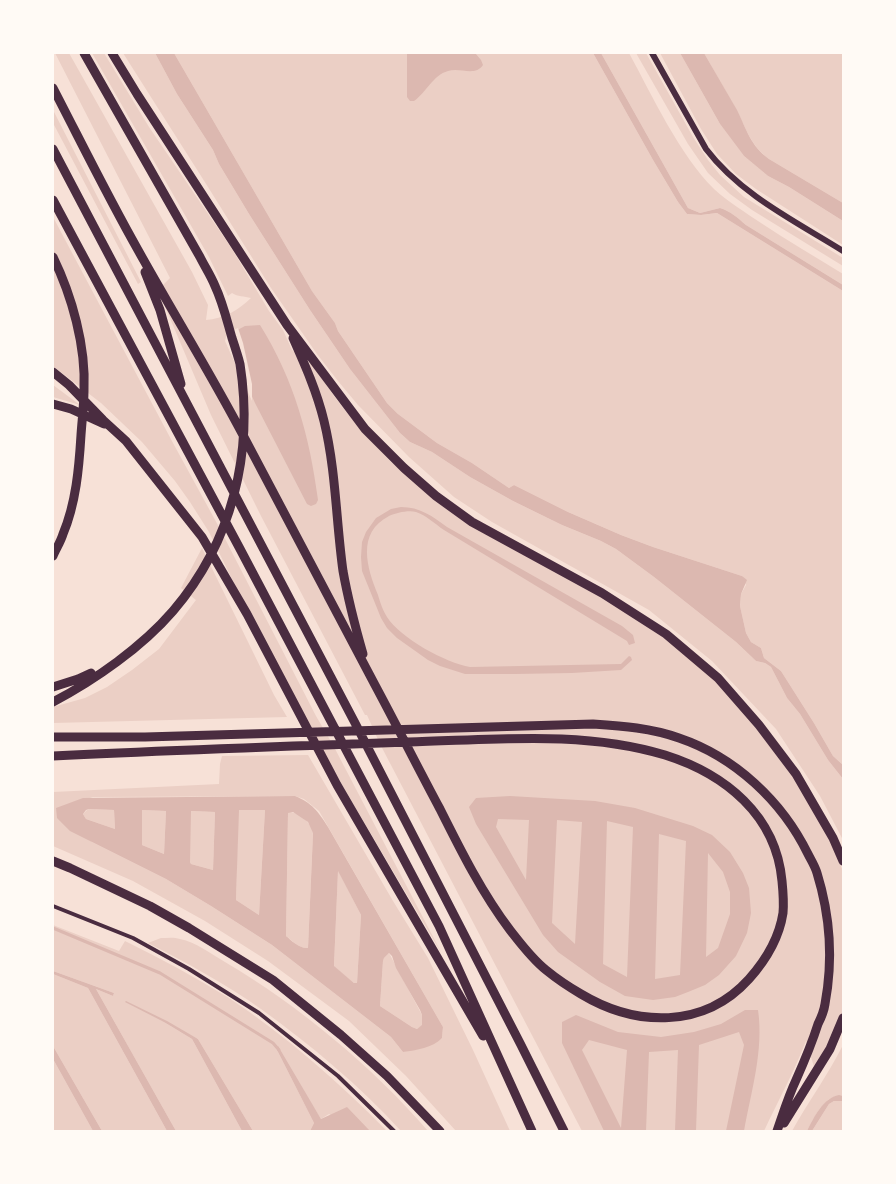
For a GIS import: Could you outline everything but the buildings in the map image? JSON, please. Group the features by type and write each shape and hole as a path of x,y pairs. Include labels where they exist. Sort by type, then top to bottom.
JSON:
{"highway":[{"path":"53,702 82,685 119,659 155,629 187,592 207,562 220,535 232,503 242,457 244,434 244,412 240,364 224,309 215,286 84,53"},
{"path":"112,53 141,101 287,325 365,429 404,468 436,496 472,522 602,593 666,634 718,678 759,725 796,774 833,838 843,861"},
{"path":"53,88 135,245 229,408 369,672 467,863 492,907 521,945 543,968 587,998 623,1012 643,1017 664,1018 692,1014 716,1004 739,989 757,970 770,952 779,929 783,913 784,897 782,872 775,845 764,824 740,796 729,786 702,770 667,756 643,749 598,741 525,739 449,741 262,746 53,756"},
{"path":"53,149 354,721 564,1131"},
{"path":"53,200 224,519 439,926 532,1131"},
{"path":"135,245 160,310 187,402"},
{"path":"53,257 69,294 78,328 82,354 84,388 79,462 75,491 66,526 53,556"},
{"path":"287,325 311,381 324,420 334,479 345,578 350,608 369,672"},
{"path":"53,372 69,385 103,420 126,440 202,537 247,614 337,785 509,1080"},
{"path":"53,404 71,409 102,423 126,440"},
{"path":"53,687 78,679 119,659"},
{"path":"53,737 145,737 593,724 627,726 656,730 680,738 713,753 742,771 765,792 800,836 817,872 826,911 830,953 825,1005 811,1046 794,1082 778,1131"},
{"path":"53,862 77,871 150,906 189,928 273,980 341,1034 387,1076 440,1131"},
{"path":"778,1131 830,1049 843,1018"}],"street":[{"path":"652,53 706,149 716,162 729,175 755,196 843,251"},
{"path":"53,906 133,938 189,969 259,1013 338,1076 394,1131"}],"shaded area":[{"path":"55,53 69,53 192,272 208,305 206,320 225,316 251,298 232,293 228,296 209,257 92,53 104,53 149,127 232,249 269,311 283,330 292,350 313,366 358,427 391,462 428,493 642,621 690,657 727,692 789,766 825,828 843,871 843,1011 828,1047 815,1070 806,1041 764,1131 582,1131 380,744 367,715 365,715 261,516 211,415 158,290 170,278"},
{"path":"123,53 155,53 177,94 213,150 219,164 249,214 310,310 350,369 400,433 410,442 432,452 470,477 513,501 616,549 736,642 756,661 765,663 771,667 787,698 800,714 828,760 843,779 843,840 820,796 776,729 712,661 649,610 492,522 454,497 409,457 358,405 317,354 271,288"},
{"path":"155,53 174,53 312,291 335,323 338,331 387,403 398,414 437,443 472,463 509,488 514,485 568,512 621,535 742,576 747,580 741,594 740,606 746,633 751,642 761,648 764,658 781,671 833,756 843,765 843,779 828,760 800,714 787,698 771,667 765,663 756,661 736,642 616,549 513,501 470,477 432,452 410,442 400,433 350,369 310,310 249,214 219,164 213,150 177,94"},
{"path":"174,53 593,53 653,160 678,202 687,214 701,215 717,213 843,291 843,765 833,756 781,671 764,658 761,648 751,642 746,633 740,606 741,594 746,585 742,576 621,535 568,512 514,485 509,488 472,463 437,443 398,414 387,403 338,331 335,323 312,291"},
{"path":"407,53 475,53 483,65 480,69 472,71 453,70 443,73 434,80 418,98 414,101 410,101 407,97"},
{"path":"593,53 601,53 688,208 700,213 720,208 727,211 746,225 843,285 843,291 717,213 701,215 687,214 678,202 653,160"},
{"path":"601,53 629,53 678,142 701,175 719,194 781,236 843,274 843,285 746,225 727,211 720,208 700,213 688,208"},
{"path":"636,53 646,53 693,137 720,175 744,197 843,258 843,266 752,210 730,194 708,173 688,144"},
{"path":"660,53 680,53 720,124 744,156 768,176 789,187 843,221 843,245 756,189 736,174 717,154 701,129"},
{"path":"680,53 704,53 757,148 769,159 843,203 843,221 789,187 768,176 744,156 720,124"},
{"path":"704,53 843,53 843,203 769,159 757,148"},
{"path":"53,110 141,282 138,284 53,123"},
{"path":"53,217 220,529 316,716 333,745 442,954 319,746 250,616 209,532 190,502 175,481 142,442 101,403 53,366"},
{"path":"260,325 282,366 299,410 315,477 318,500 316,504 311,506 307,504 255,403 227,341 228,335 245,326"},
{"path":"53,385 80,405 53,397"},
{"path":"408,507 426,513 447,527 622,626 633,635 635,643 629,645 627,641 444,530 423,515 409,511 389,516 379,523 372,532 368,541 367,552 370,574 384,612 393,625 413,641 437,655 460,665 470,667 621,664 629,656 632,660 621,670 572,673 465,674 440,666 428,660 397,638 387,628 381,618 362,571 362,542 366,532 376,518 391,509"},
{"path":"202,548 274,695 287,717 53,723 53,707 85,698 107,687 159,649 196,600 181,588"},
{"path":"308,755 428,958 473,1050 510,1131 456,1131 406,1076 349,1021 268,961 205,921 133,881 53,846 53,792 219,784 222,756","holes":["295,796 304,799 319,811 443,1027 442,1038 403,1052 391,1037 272,945 166,879 92,842 56,809 93,797"]},
{"path":"295,796 306,802 318,812 328,827 443,1027 442,1038 429,1046 403,1052 391,1037 272,945 166,879 70,831 57,818 56,808 83,798","holes":["86,810 114,810 115,829 86,819 83,814","142,810 166,811 164,854 142,845","239,810 265,810 259,915 236,900","191,811 215,812 213,870 191,864","293,812 308,822 313,833 308,948 299,946 286,936 288,813","338,871 361,915 357,983 354,983 334,966","389,953 392,956 396,968 420,1010 422,1015 422,1025 417,1029 380,1006 383,961"]},
{"path":"510,796 595,801 635,808 693,826 712,835 730,852 743,873 749,888 751,913 747,933 736,956 719,975 705,985 675,997 653,1000 625,996 600,982 558,952 543,935 476,824 469,807 476,798","holes":["498,819 529,820 526,880 496,827","557,820 582,822 575,944 552,923","607,821 633,827 627,977 603,964","659,834 686,841 680,975 655,979","708,853 723,872 730,892 730,914 718,948 706,957"]},
{"path":"89,809 114,810 115,829 86,819 83,814"},
{"path":"142,810 166,811 164,854 142,845"},
{"path":"238,810 265,810 259,915 236,900"},
{"path":"190,811 215,812 213,870 191,864 190,862"},
{"path":"288,812 292,812 304,818 310,825 313,832 308,948 299,946 286,936"},
{"path":"338,870 361,915 357,983 354,983 334,967"},
{"path":"53,925 119,951 125,941 177,968 229,998 271,1028 311,1060 331,1077 387,1131 354,1131 329,1114 321,1119 277,1050 314,1123 310,1131 253,1131 198,1039 164,1022 192,1039 242,1131 176,1131 96,989 113,996 114,993 53,971"},
{"path":"161,938 178,938 198,945 252,979 307,1017 359,1061 428,1131 401,1131 352,1082 280,1023 220,982 148,943"},
{"path":"389,953 422,1015 422,1026 417,1029 380,1006 383,961"},
{"path":"53,971 114,993 113,996 96,989 176,1131 167,1131 88,988 53,974"},
{"path":"53,974 88,988 167,1131 102,1131 53,1046"},
{"path":"126,1001 167,1021 198,1039 253,1131 242,1131 192,1039 164,1022 125,1002"},
{"path":"745,1010 758,1010 758,1056 744,1131 726,1131 744,1045 739,1032 699,1045 696,1131 675,1131 678,1050 649,1052 646,1131 604,1131 562,1043 562,1022 576,1015 618,1032 661,1037 694,1032 721,1024","holes":["589,1040 627,1050 621,1128 582,1050"]},
{"path":"843,1045 843,1096 831,1098 826,1102 817,1113 807,1131 792,1131 831,1067"},
{"path":"53,1046 102,1131 93,1131 53,1059"},
{"path":"278,1046 321,1119 347,1107 370,1131 310,1131 314,1123 277,1050"},
{"path":"53,1059 93,1131 53,1131"},
{"path":"839,1095 843,1096 843,1101 834,1101 829,1104 812,1131 807,1131 816,1114 824,1104 833,1097"},
{"path":"834,1101 843,1101 843,1131 812,1131 829,1104"}],"pier":[{"path":"238,328 243,343 252,384 252,401 225,341 227,333"}],"waterway":[{"path":"53,928 160,973 273,1043 279,1050"}]}
